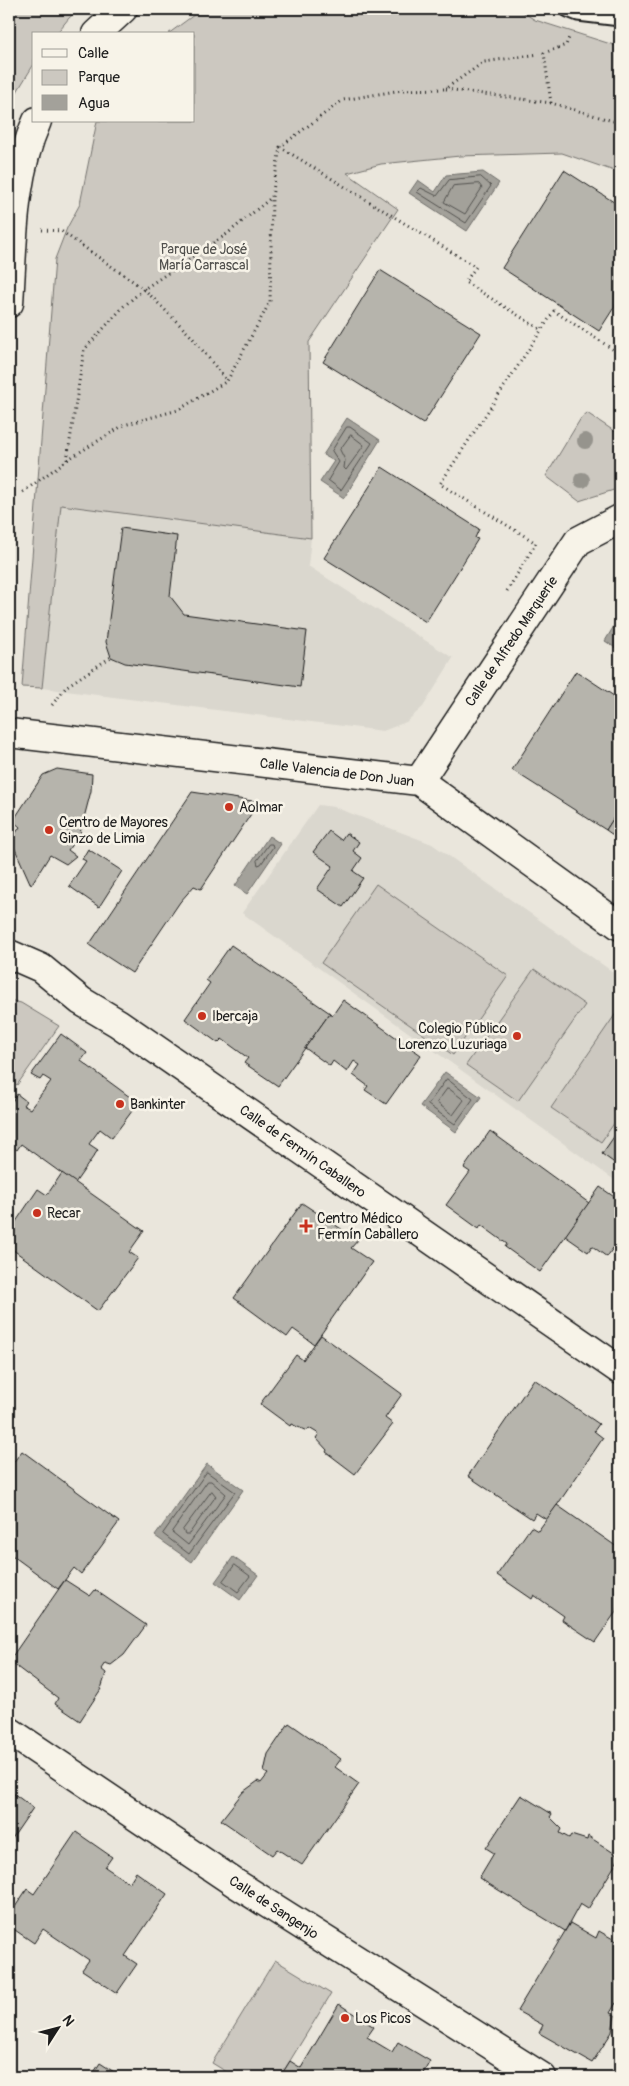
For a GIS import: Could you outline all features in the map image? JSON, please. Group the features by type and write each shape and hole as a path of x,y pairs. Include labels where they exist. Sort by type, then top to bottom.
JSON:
{"street":[{"path":"98,32 123,9"},
{"path":"9,304 20,180 30,136 37,122"},
{"name":"Calle de Alfredo Marqueríe","path":"419,781 578,541 620,519"},
{"name":"Calle Valencia de Don Juan","path":"9,733 419,781 620,926"},
{"name":"Calle de Fermín Caballero","path":"9,954 41,968 82,1001 118,1023 620,1370"},
{"name":"Calle de Sangenjo","path":"9,1731 235,1882 542,2077"}],"lane":[{"path":"573,11 620,18"}],"path":[{"path":"550,103 544,53 566,45 573,11"},
{"path":"445,89 484,62 539,54"},
{"path":"23,492 67,460 124,426 178,410 227,381 270,302 272,197 280,147 343,100 402,90 445,89 550,103 620,123"},
{"path":"280,147 476,267 465,282 540,330"},
{"path":"67,460 84,350 124,306 144,289 228,234 272,197"},
{"path":"15,227 61,231 144,289 191,336 227,381"},
{"path":"505,593 536,543 440,484 554,311 620,354"},
{"path":"52,705 67,686 111,657"},
{"path":"9,1087 14,1091"}],"shaded area":[{"path":"61,505 311,538 308,566 453,658 423,707 406,722 383,731 42,688"},
{"name":"Colegio Público Lorenzo Luzuriaga","path":"318,805 334,807 432,844 620,977 620,1184 242,913"}],"green space":[{"path":"9,9 79,9 58,32 32,32 32,67 15,95 9,95"},
{"name":"Parque de José María Carrascal","path":"202,9 518,9 535,20 620,47 620,173 562,153 460,156 381,164 347,173 398,209 309,342 311,538 61,505 42,688 22,687 55,259 67,228 80,204 97,122 195,122 195,32 171,32"},
{"path":"587,413 620,435 620,488 579,501 546,476 581,418"},
{"path":"376,884 508,976 453,1055 321,963"},
{"path":"534,969 585,1005 518,1101 466,1065"},
{"path":"9,1000 21,1003 59,1026 17,1085 9,1078"},
{"path":"619,1009 620,1115 601,1142 551,1108"},
{"path":"275,1960 331,1994 280,2077 235,2077 212,2063"}],"water":[{"path":"483,172 499,183 467,231 409,193 418,180 435,192 446,175"},
{"path":"347,418 380,440 344,498 320,482 334,461 323,455"},
{"path":"620,616 620,651 605,641"},
{"path":"269,836 281,844 247,894 235,886"},
{"path":"445,1072 481,1097 456,1132 420,1106"},
{"path":"207,1464 243,1490 192,1562 155,1536"},
{"path":"233,1557 258,1575 240,1600 215,1582"}],"building":[{"path":"564,170 620,206 620,298 599,331 502,268"},
{"path":"380,270 481,333 423,424 323,362"},
{"path":"382,467 479,529 475,538 478,539 426,622 324,558"},
{"path":"121,528 177,536 170,596 184,614 307,631 300,687 125,663 111,657 106,642"},
{"path":"576,671 620,700 620,808 606,830 512,770"},
{"name":"Centro de Mayores Ginzo de Limia","path":"57,769 92,774 91,791 80,833 68,850 76,856 66,864 50,855 31,885 11,840 20,827 13,821 43,775"},
{"path":"192,792 259,802 201,889 194,886 180,902 132,973 89,945"},
{"path":"620,808 620,840 606,830"},
{"path":"329,831 341,840 346,833 359,842 353,851 362,858 353,871 363,878 343,907 317,889 333,866 313,852"},
{"path":"88,849 122,871 99,907 69,886 86,861 82,859"},
{"path":"231,945 330,1013 278,1086 244,1063 248,1058 222,1039 218,1043 185,1019 210,983 206,980"},
{"path":"343,1000 421,1055 386,1104 365,1090 368,1086 353,1075 360,1065 354,1061 347,1072 333,1061 330,1066 305,1048 330,1013 332,1016"},
{"path":"61,1034 87,1053 81,1061 138,1103 112,1138 100,1129 89,1144 98,1150 75,1183 21,1144 17,1150 9,1144 9,1106 17,1094 26,1101 23,1105 30,1109 51,1081 43,1076 40,1080 31,1075"},
{"path":"620,1128 620,1167 602,1154"},
{"path":"490,1131 589,1203 540,1272 505,1247 507,1244 481,1225 479,1229 446,1205 470,1172 464,1168"},
{"path":"62,1173 144,1231 129,1252 138,1258 98,1311 9,1247 9,1232 38,1189 47,1195"},
{"path":"600,1187 620,1201 620,1253 613,1248 607,1257 592,1246 588,1252 565,1236"},
{"path":"302,1203 358,1240 351,1248 372,1262 314,1344 293,1329 287,1337 234,1298"},
{"path":"620,1254 620,1267 614,1263"},
{"path":"321,1335 402,1394 385,1418 393,1424 355,1474 326,1452 327,1450 316,1438 319,1434 309,1428 307,1431 291,1424 290,1426 260,1404 296,1355 303,1360"},
{"path":"534,1379 599,1424 594,1431 603,1438 547,1520 536,1513 532,1519 468,1476"},
{"path":"22,1451 119,1522 81,1574 74,1568 58,1589 9,1553 9,1468"},
{"path":"557,1505 620,1549 620,1606 595,1642 562,1620 564,1616 534,1595 532,1599 497,1575 531,1527 538,1531"},
{"path":"65,1580 90,1596 95,1590 146,1625 124,1655 111,1665 105,1663 101,1669 106,1673 101,1689 80,1721 55,1704 58,1698 9,1661"},
{"path":"289,1723 341,1759 335,1767 359,1784 302,1865 277,1849 272,1855 221,1820 243,1792 258,1781 261,1783 268,1774 264,1772 268,1754"},
{"path":"9,1790 33,1808 9,1843"},
{"path":"521,1795 552,1814 550,1817 562,1829 560,1833 569,1838 571,1835 587,1840 588,1836 620,1857 588,1909 580,1904 565,1931 479,1878 494,1853 486,1848"},
{"path":"76,1832 112,1857 105,1867 129,1883 136,1872 167,1894 125,1956 137,1964 117,1993 82,1970 89,1960 43,1929 34,1943 9,1926 9,1916 27,1889 34,1894"},
{"path":"570,1923 596,1938 599,1931 620,1943 620,2005 616,2003 610,2013 615,2015 612,2032 592,2063 539,2033 543,2025 517,2011"},
{"path":"339,2004 374,2027 367,2037 392,2052 398,2042 430,2061 421,2077 280,2077 290,2061 301,2068"},
{"path":"100,2063 122,2077 91,2077"}],"place":[{"name":"Aolmar","path":"229,807"},
{"name":"Centro de Mayores Ginzo de Limia","path":"49,830"},
{"name":"Ibercaja","path":"202,1016"},
{"name":"Colegio Público Lorenzo Luzuriaga","path":"517,1036"},
{"name":"Bankinter","path":"120,1104"},
{"name":"Recar","path":"37,1213"},
{"name":"Centro Médico Fermín Caballero","path":"306,1226"},
{"name":"Los Picos","path":"345,2018"}]}
